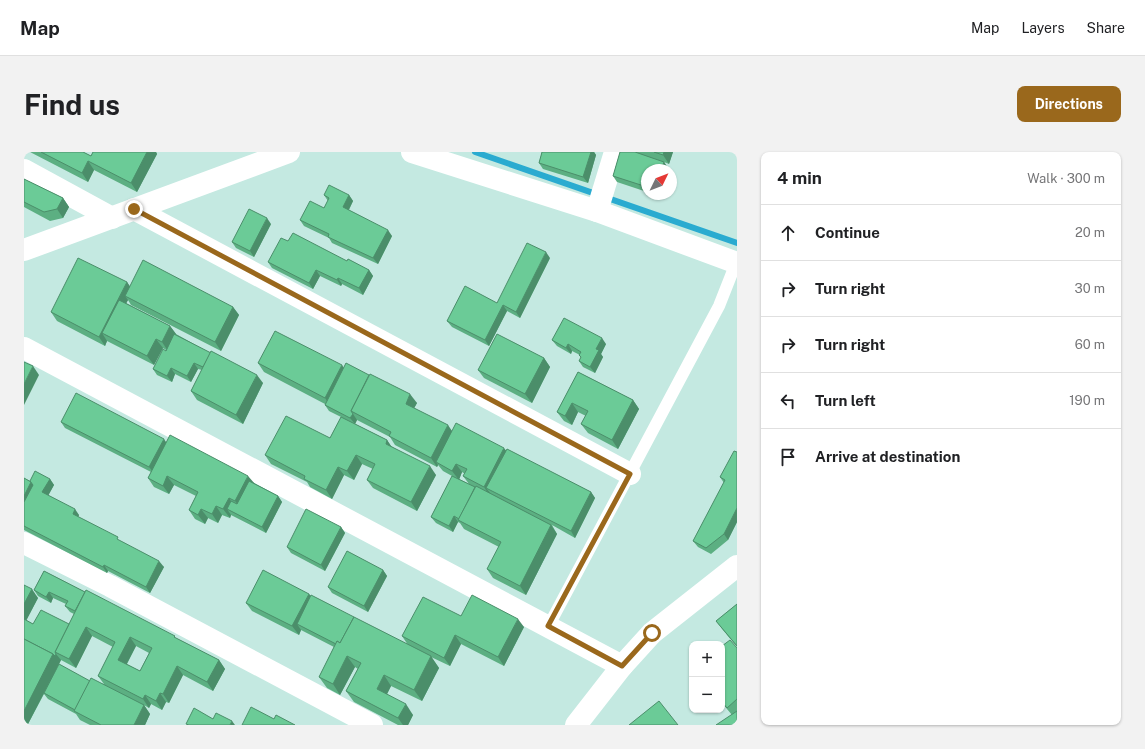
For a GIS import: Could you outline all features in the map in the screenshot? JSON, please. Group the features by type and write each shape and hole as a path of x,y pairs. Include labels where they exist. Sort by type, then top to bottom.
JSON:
{"street":[{"path":"24,250 288,152"},
{"path":"412,152 600,202 736,263"},
{"path":"600,202 615,152"},
{"path":"24,170 112,218"},
{"path":"134,209 630,474"},
{"path":"24,348 622,666"},
{"path":"24,543 110,586 372,725"},
{"path":"576,725 622,666 652,633 737,566"}],"lane":[{"path":"548,626 719,306 736,263"}],"building":[{"path":"41,152 83,152 91,156 93,152 147,152 131,183 88,161 82,173"},
{"path":"542,152 591,152 583,177 539,163"},
{"path":"620,152 635,152 664,162 663,164 641,164 641,185 613,176"},
{"path":"654,152 664,152 663,155"},
{"path":"24,179 63,198 57,209 44,212 24,202"},
{"path":"329,185 349,195 343,207 388,230 373,258 328,237 329,234 300,220 310,201 324,208 329,198 324,195"},
{"path":"249,209 267,218 250,251 232,242"},
{"path":"293,233 347,261 348,259 369,270 359,288 316,270 309,283 268,262 281,238 288,241"},
{"path":"527,243 546,252 516,312 503,305 485,340 447,321 465,286 497,303"},
{"path":"78,258 127,282 99,337 51,312"},
{"path":"143,260 233,307 215,342 125,296"},
{"path":"119,300 170,326 162,342 156,339 147,356 102,333"},
{"path":"564,318 602,338 596,349 599,350 590,367 579,361 581,357 579,355 581,352 568,344 566,348 552,340"},
{"path":"275,331 342,365 325,398 258,363"},
{"path":"174,334 211,353 203,367 194,363 187,376 171,368 167,376 153,369 163,349 166,351"},
{"path":"497,334 544,358 525,394 478,370"},
{"path":"211,351 257,375 236,415 191,391"},
{"path":"24,362 33,366 24,384"},
{"path":"346,363 369,375 351,411 353,414 350,418 325,405"},
{"path":"578,372 633,400 612,440 581,424 588,411 572,403 565,416 557,412"},
{"path":"370,374 410,394 406,404 448,425 431,458 389,436 391,432 351,411"},
{"path":"76,393 164,439 149,467 61,422"},
{"path":"286,416 330,438 341,417 387,440 386,444 430,466 411,502 367,480 375,464 356,455 347,471 338,467 326,490 304,479 305,476 265,455"},
{"path":"456,423 504,448 484,487 463,476 467,469 456,464 452,471 436,462"},
{"path":"170,435 248,476 235,501 229,498 223,509 216,506 212,514 201,509 198,515 189,510 198,492 167,476 163,486 148,478"},
{"path":"507,449 591,492 571,531 486,488"},
{"path":"734,451 737,452 737,508 724,534 706,548 693,541 725,480 720,477"},
{"path":"35,471 50,479 42,492 75,509 73,514 118,537 117,539 159,561 146,587 104,565 103,567 24,526 24,502 33,485 30,481"},
{"path":"452,476 475,487 459,519 454,516 449,526 431,517"},
{"path":"24,478 31,482 24,496"},
{"path":"249,481 278,496 262,527 227,509 231,501 237,504"},
{"path":"476,486 551,525 520,586 487,569 501,542 458,520"},
{"path":"306,509 341,527 321,565 287,547"},
{"path":"347,551 383,570 364,606 328,587"},
{"path":"263,570 309,594 292,626 246,603"},
{"path":"44,571 85,592 75,611 65,606 68,601 49,592 46,597 34,590"},
{"path":"24,585 32,589 24,604"},
{"path":"86,590 219,660 207,682 177,666 163,694 160,693 156,701 145,695 143,699 98,676 115,642 86,627 69,659 55,652","holes":["130,637 152,648 140,671 118,660"]},
{"path":"311,595 354,617 340,643 337,641 336,644 297,624"},
{"path":"472,595 518,619 498,657 455,635 444,658 402,636 423,597 461,616"},
{"path":"737,604 737,646 716,621"},
{"path":"41,610 69,624 55,652 55,656 24,639 24,619 33,624"},
{"path":"354,617 431,656 414,690 384,675 377,689 406,704 398,718 346,691 361,663 347,656 333,684 319,677 337,641 340,643"},
{"path":"24,639 53,654 24,711"},
{"path":"730,640 737,648 737,699 727,708 725,706 725,644"},
{"path":"59,664 90,681 75,710 44,693"},
{"path":"91,678 144,705 134,725 101,725 74,711"},
{"path":"659,701 678,725 629,725"},
{"path":"251,707 274,719 276,715 295,725 242,725"},
{"path":"194,708 213,719 216,713 232,721 230,725 186,724"},
{"path":"737,711 737,725 716,725"}],"waterway":[{"path":"475,152 737,243"}],"route":[{"path":"134,209 630,474 548,626 622,666 652,633"}]}
